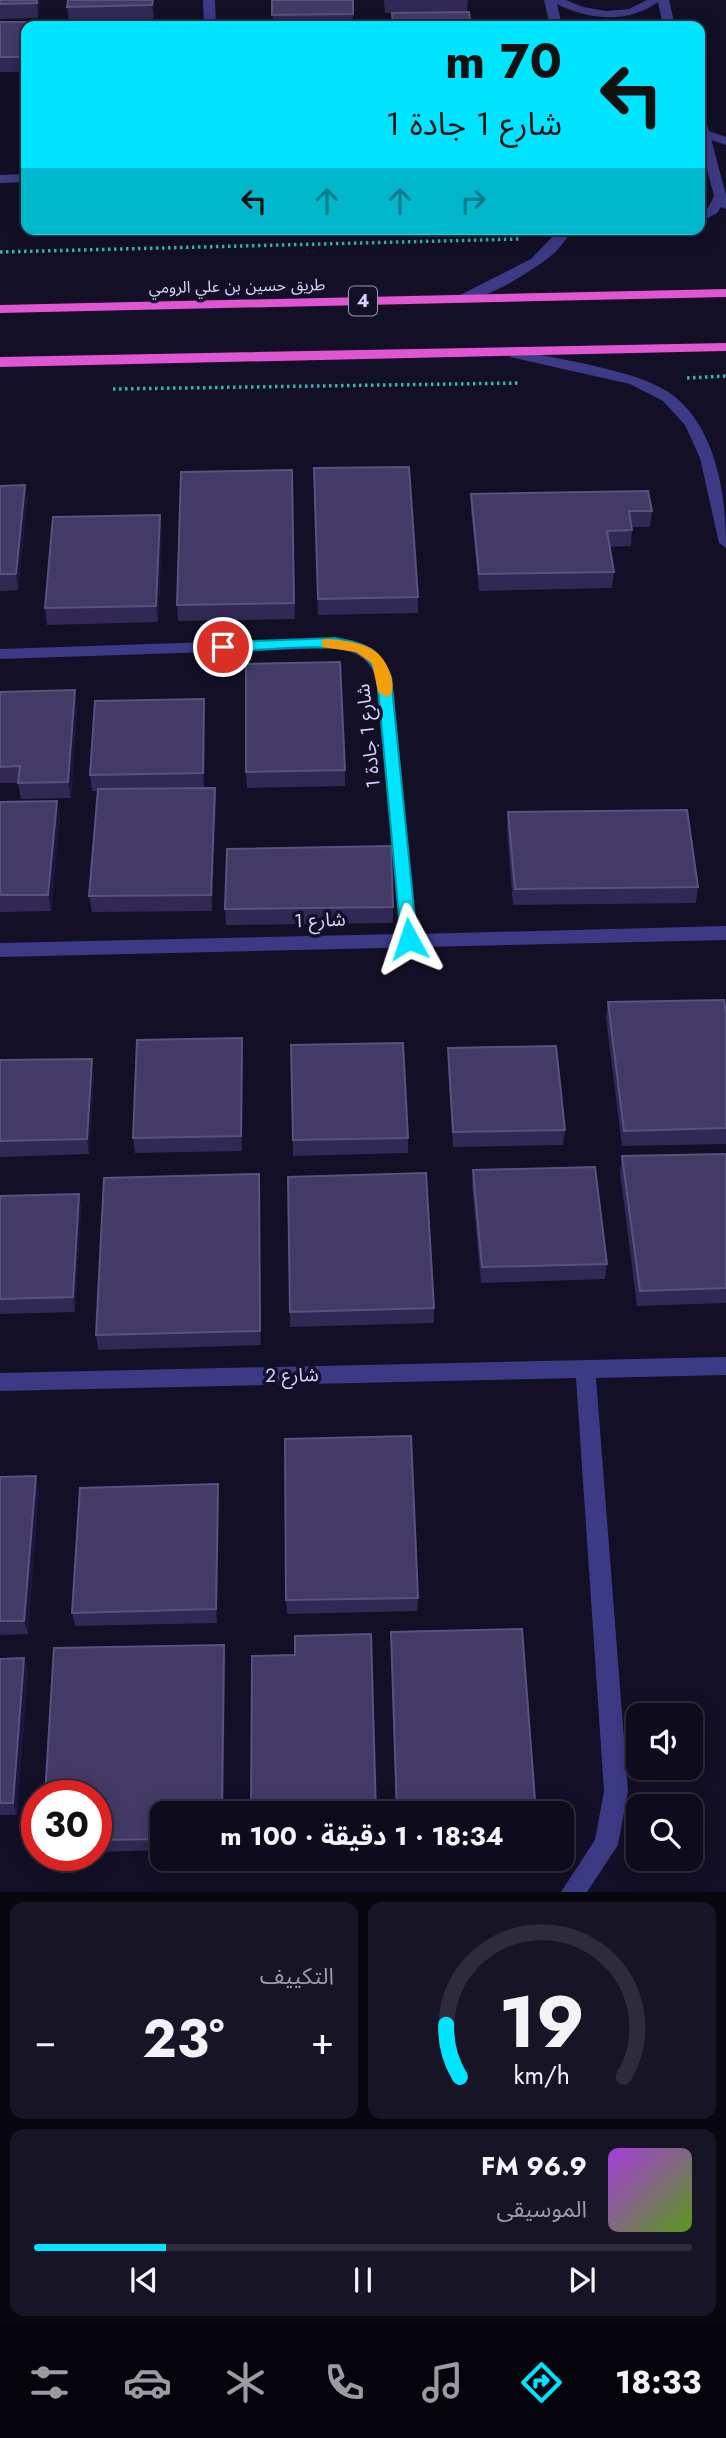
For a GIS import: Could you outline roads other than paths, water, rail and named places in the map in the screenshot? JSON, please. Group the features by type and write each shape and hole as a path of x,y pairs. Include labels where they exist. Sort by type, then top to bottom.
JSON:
{"highway":[{"name":"طريق حسين بن علي الرومي","path":"0,309 726,293"},
{"path":"0,362 515,354 726,347"}],"street":[{"path":"209,0 210,21"},
{"path":"550,0 555,21"},
{"path":"557,0 569,7 611,14 632,11 654,0"},
{"path":"663,0 668,21"},
{"path":"706,134 726,141"},
{"path":"705,215 724,198 706,134"},
{"path":"0,178 21,178"},
{"path":"465,298 504,280 536,259 563,235"},
{"path":"515,354 634,381 668,398 691,423 707,458 726,543"},
{"name":"شارع 1 جادة 1","path":"0,654 335,643 360,647 378,660 384,677 409,939"},
{"name":"شارع 1","path":"0,950 726,933"},
{"name":"شارع 2","path":"0,1382 726,1366"},
{"path":"573,1892 606,1845 616,1791 584,1369"}]}
